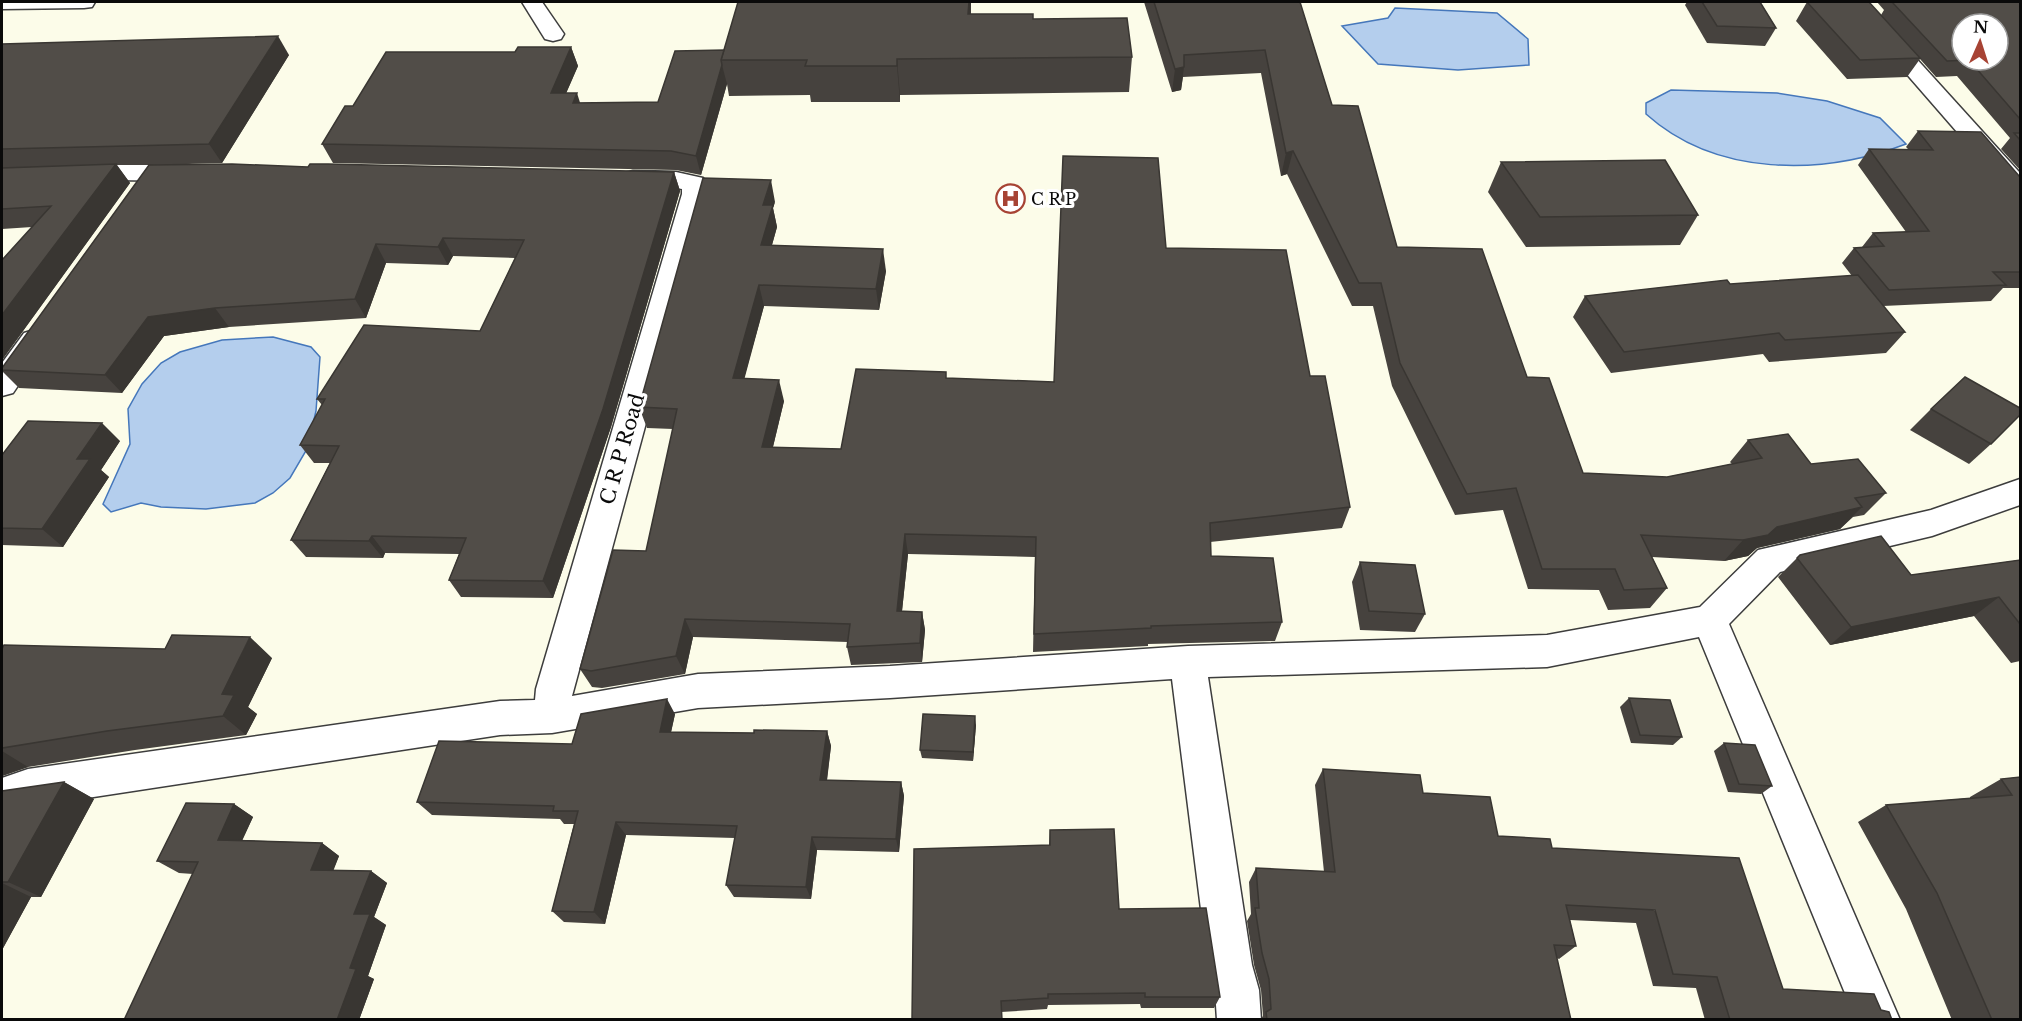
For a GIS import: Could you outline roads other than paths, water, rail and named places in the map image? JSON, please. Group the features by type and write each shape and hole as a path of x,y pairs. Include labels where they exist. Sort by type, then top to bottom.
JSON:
{"street":[{"path":"2,3 84,2"},
{"path":"532,2 553,34"},
{"path":"1854,2 2020,188"},
{"path":"133,202 154,172"},
{"path":"2,178 154,172 214,173"},
{"name":"C R P Road","path":"552,716 554,689 695,194 694,184 676,180 607,178"},
{"path":"2,385 50,318"},
{"path":"2,797 28,788 500,718 552,716 698,691 890,682 1188,662 1547,651 1710,620 1770,560 1932,523 2020,492"},
{"path":"1710,620 1878,1020"},
{"path":"1188,662 1230,965 1237,990 1239,1020"}],"water":[{"path":"1395,8 1497,13 1528,39 1529,65 1458,70 1378,64 1342,26 1388,18"},
{"path":"1671,90 1777,93 1827,101 1880,118 1906,144 1840,162 1771,165 1737,160 1704,150 1674,135 1646,114 1646,103"},
{"path":"273,337 311,347 320,357 316,411 307,449 290,478 273,493 255,503 206,509 161,507 141,503 111,512 103,504 130,444 128,409 142,384 161,363 180,352 222,340"}],"place":[{"name":"C R P","path":"1010,199"}]}
